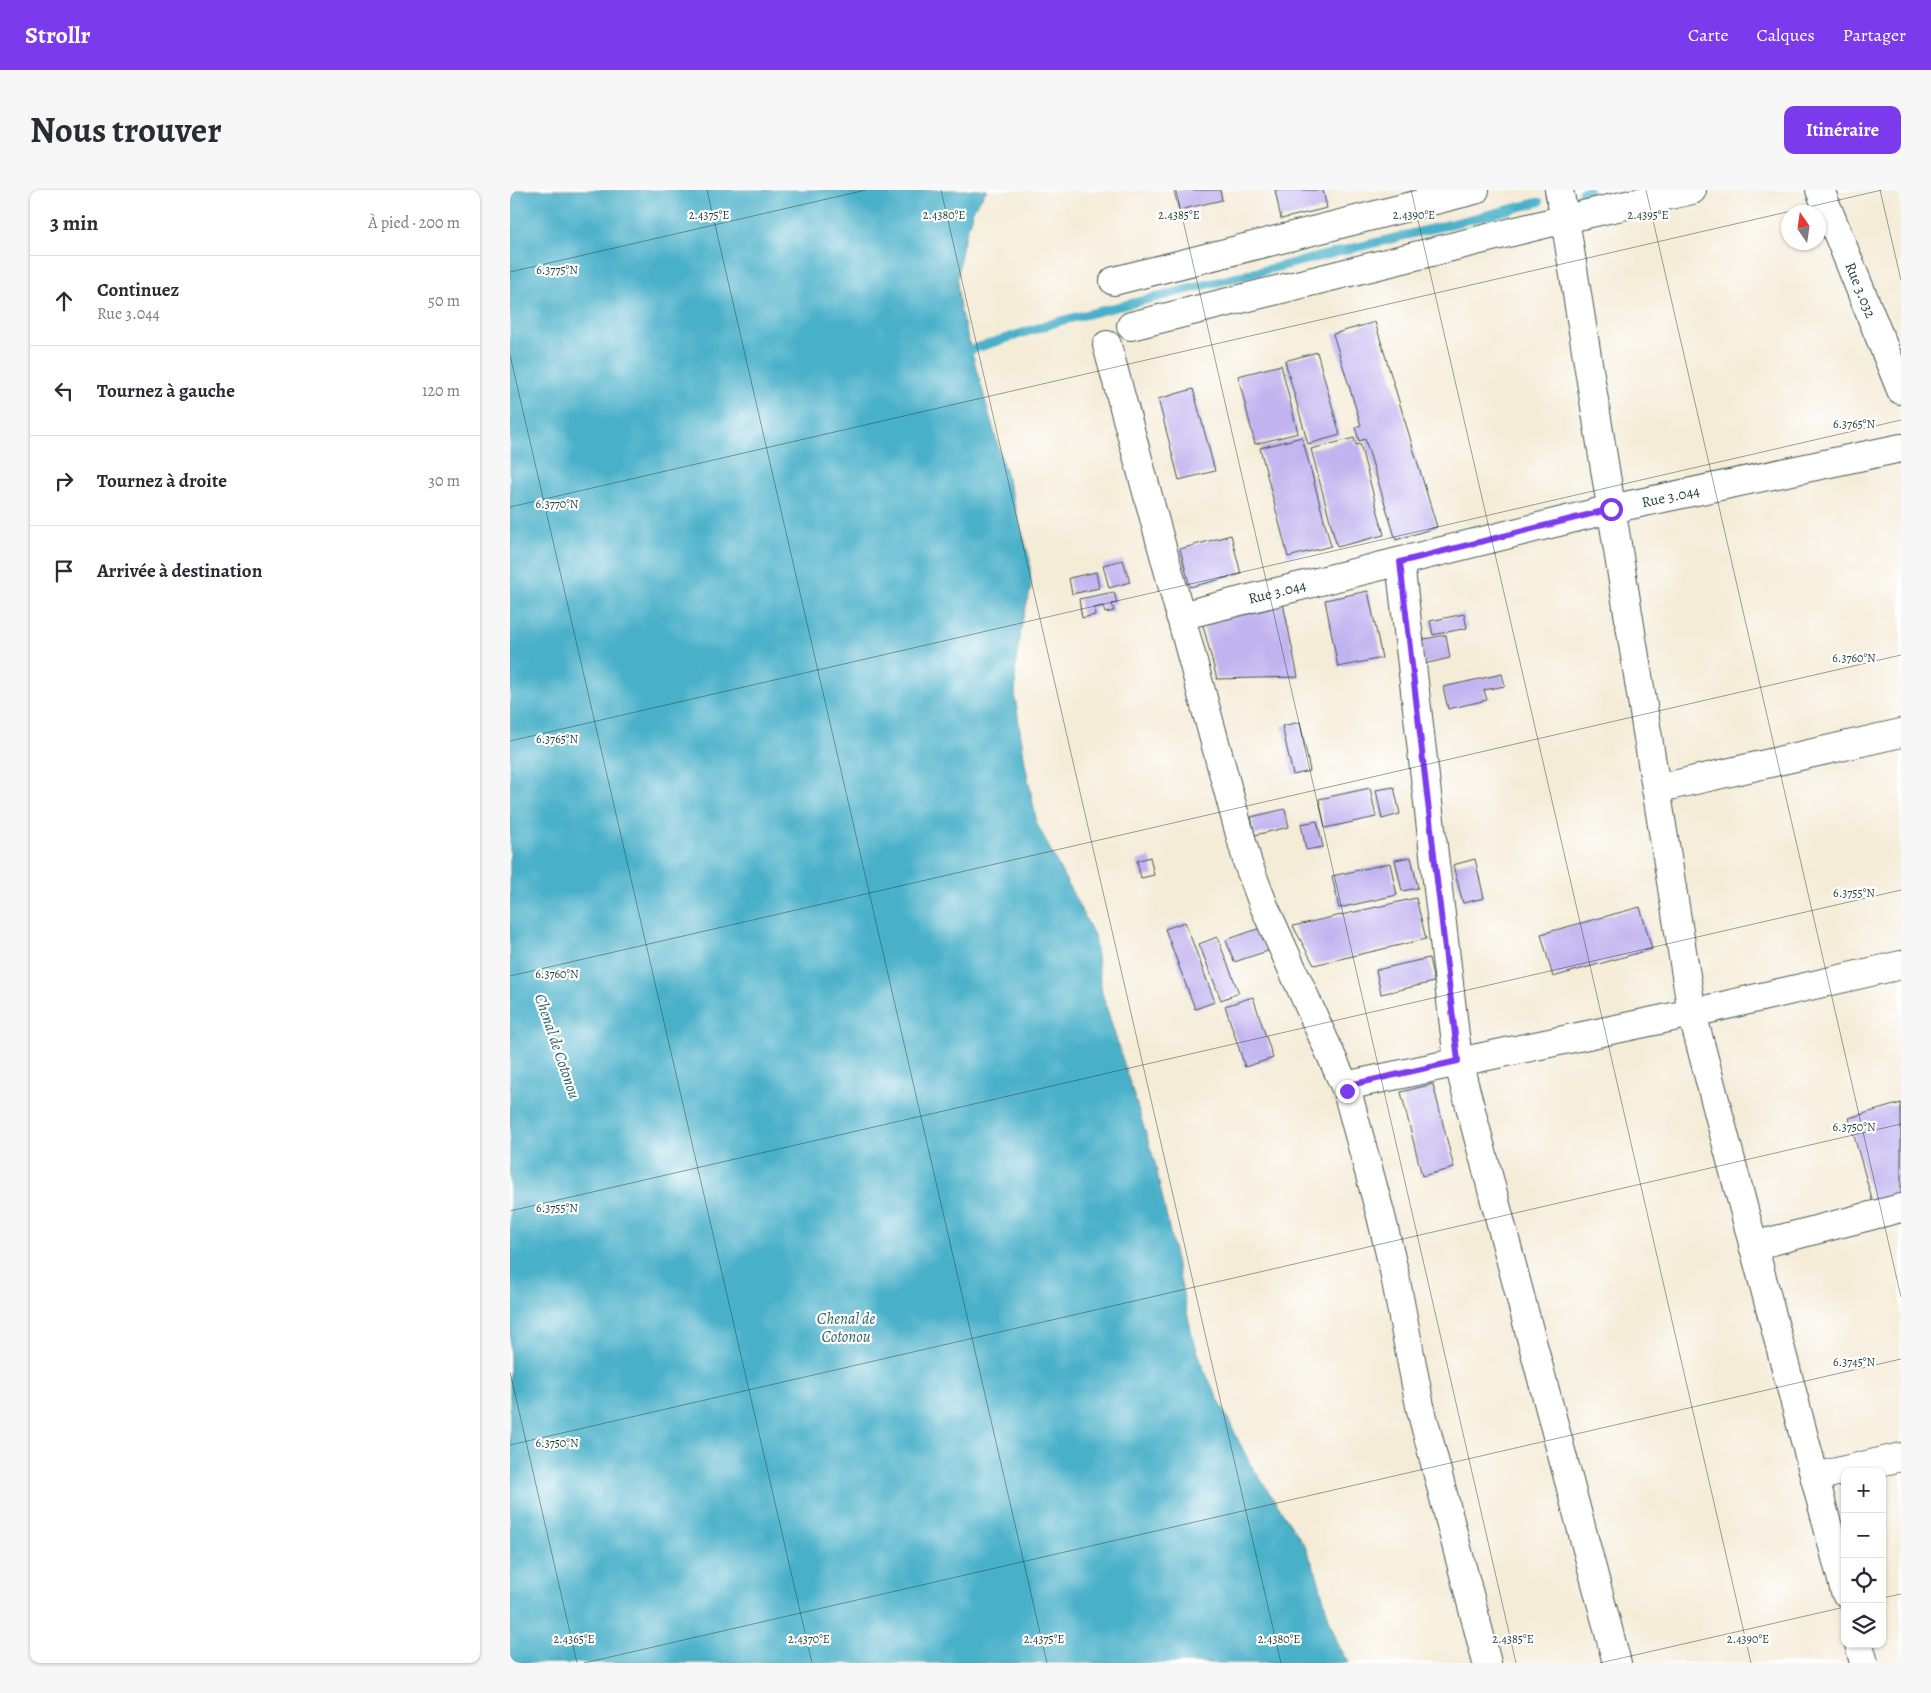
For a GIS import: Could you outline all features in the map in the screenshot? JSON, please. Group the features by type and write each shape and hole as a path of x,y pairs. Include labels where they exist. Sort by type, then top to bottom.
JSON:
{"street":[{"path":"1114,281 1475,190"},
{"path":"1559,190 1692,1012 1841,1577"},
{"path":"1132,326 1565,219 1692,190"},
{"name":"Rue 3.032","path":"1820,190 1901,390"},
{"path":"1107,345 1248,864 1264,906 1345,1086 1381,1216 1394,1271 1420,1406 1487,1663"},
{"name":"Rue 3.044","path":"1180,616 1611,509 1901,448"},
{"path":"1400,562 1458,1061 1617,1663"},
{"path":"1656,789 1901,733"},
{"path":"1345,1086 1901,965"},
{"path":"1753,1246 1901,1208"},
{"path":"1815,1477 1901,1457"},
{"path":"1860,1648 1864,1663"}],"water":[{"name":"Chenal de Cotonou","path":"510,190 987,190 973,210 962,248 957,282 960,310 1030,560 1031,588 1022,622 1016,661 1015,696 1037,824 1094,935 1102,993 1155,1163 1192,1335 1204,1370 1249,1462 1305,1546 1317,1575 1330,1622 1340,1649 1348,1663 510,1663"}],"building":[{"path":"1174,190 1220,190 1222,200 1179,210"},
{"path":"1275,190 1323,190 1327,208 1281,219"},
{"path":"1375,322 1437,527 1396,540 1365,439 1359,441 1355,427 1361,425 1333,334"},
{"path":"1317,352 1340,435 1308,444 1285,361"},
{"path":"1281,365 1298,433 1255,444 1238,376"},
{"path":"1193,389 1215,471 1179,480 1158,399"},
{"path":"1302,437 1331,546 1288,557 1260,448"},
{"path":"1354,438 1356,445 1360,444 1384,535 1337,547 1311,449"},
{"path":"1231,535 1241,574 1190,587 1180,549"},
{"path":"1123,560 1130,582 1109,588 1103,565"},
{"path":"1096,572 1099,588 1072,594 1069,578"},
{"path":"1368,591 1382,658 1338,667 1325,600"},
{"path":"1114,592 1117,603 1112,604 1114,611 1105,613 1103,606 1094,608 1095,615 1082,618 1079,599"},
{"path":"1283,603 1298,677 1217,679 1201,618"},
{"path":"1464,614 1467,628 1433,635 1430,621"},
{"path":"1446,635 1450,658 1424,664 1419,640"},
{"path":"1502,674 1505,686 1484,690 1487,700 1448,709 1443,687"},
{"path":"1300,722 1310,771 1293,775 1282,726"},
{"path":"1394,787 1400,814 1382,819 1376,790"},
{"path":"1370,788 1376,817 1325,828 1319,799"},
{"path":"1285,809 1289,827 1255,835 1251,817"},
{"path":"1317,821 1323,847 1306,850 1301,824"},
{"path":"1150,857 1154,875 1141,878 1137,861"},
{"path":"1411,857 1418,888 1402,891 1395,860"},
{"path":"1475,859 1484,898 1463,903 1453,865"},
{"path":"1390,863 1397,895 1339,908 1332,876"},
{"path":"1416,898 1426,939 1314,965 1293,926"},
{"path":"1640,907 1652,949 1553,977 1541,934"},
{"path":"1185,922 1215,1002 1195,1009 1165,929"},
{"path":"1272,924 1280,947 1234,962 1226,940"},
{"path":"1217,937 1239,993 1221,1000 1199,944"},
{"path":"1429,958 1434,982 1381,994 1376,970"},
{"path":"1253,997 1273,1058 1245,1067 1225,1006"},
{"path":"1433,1084 1454,1168 1422,1176 1401,1092"},
{"path":"1901,1103 1901,1196 1873,1203 1849,1118"}],"waterway":[{"path":"1582,192 1589,190"},
{"path":"961,353 1060,321 1539,202"}],"route":[{"path":"1347,1091 1345,1086 1458,1061 1400,562 1611,509"}]}
